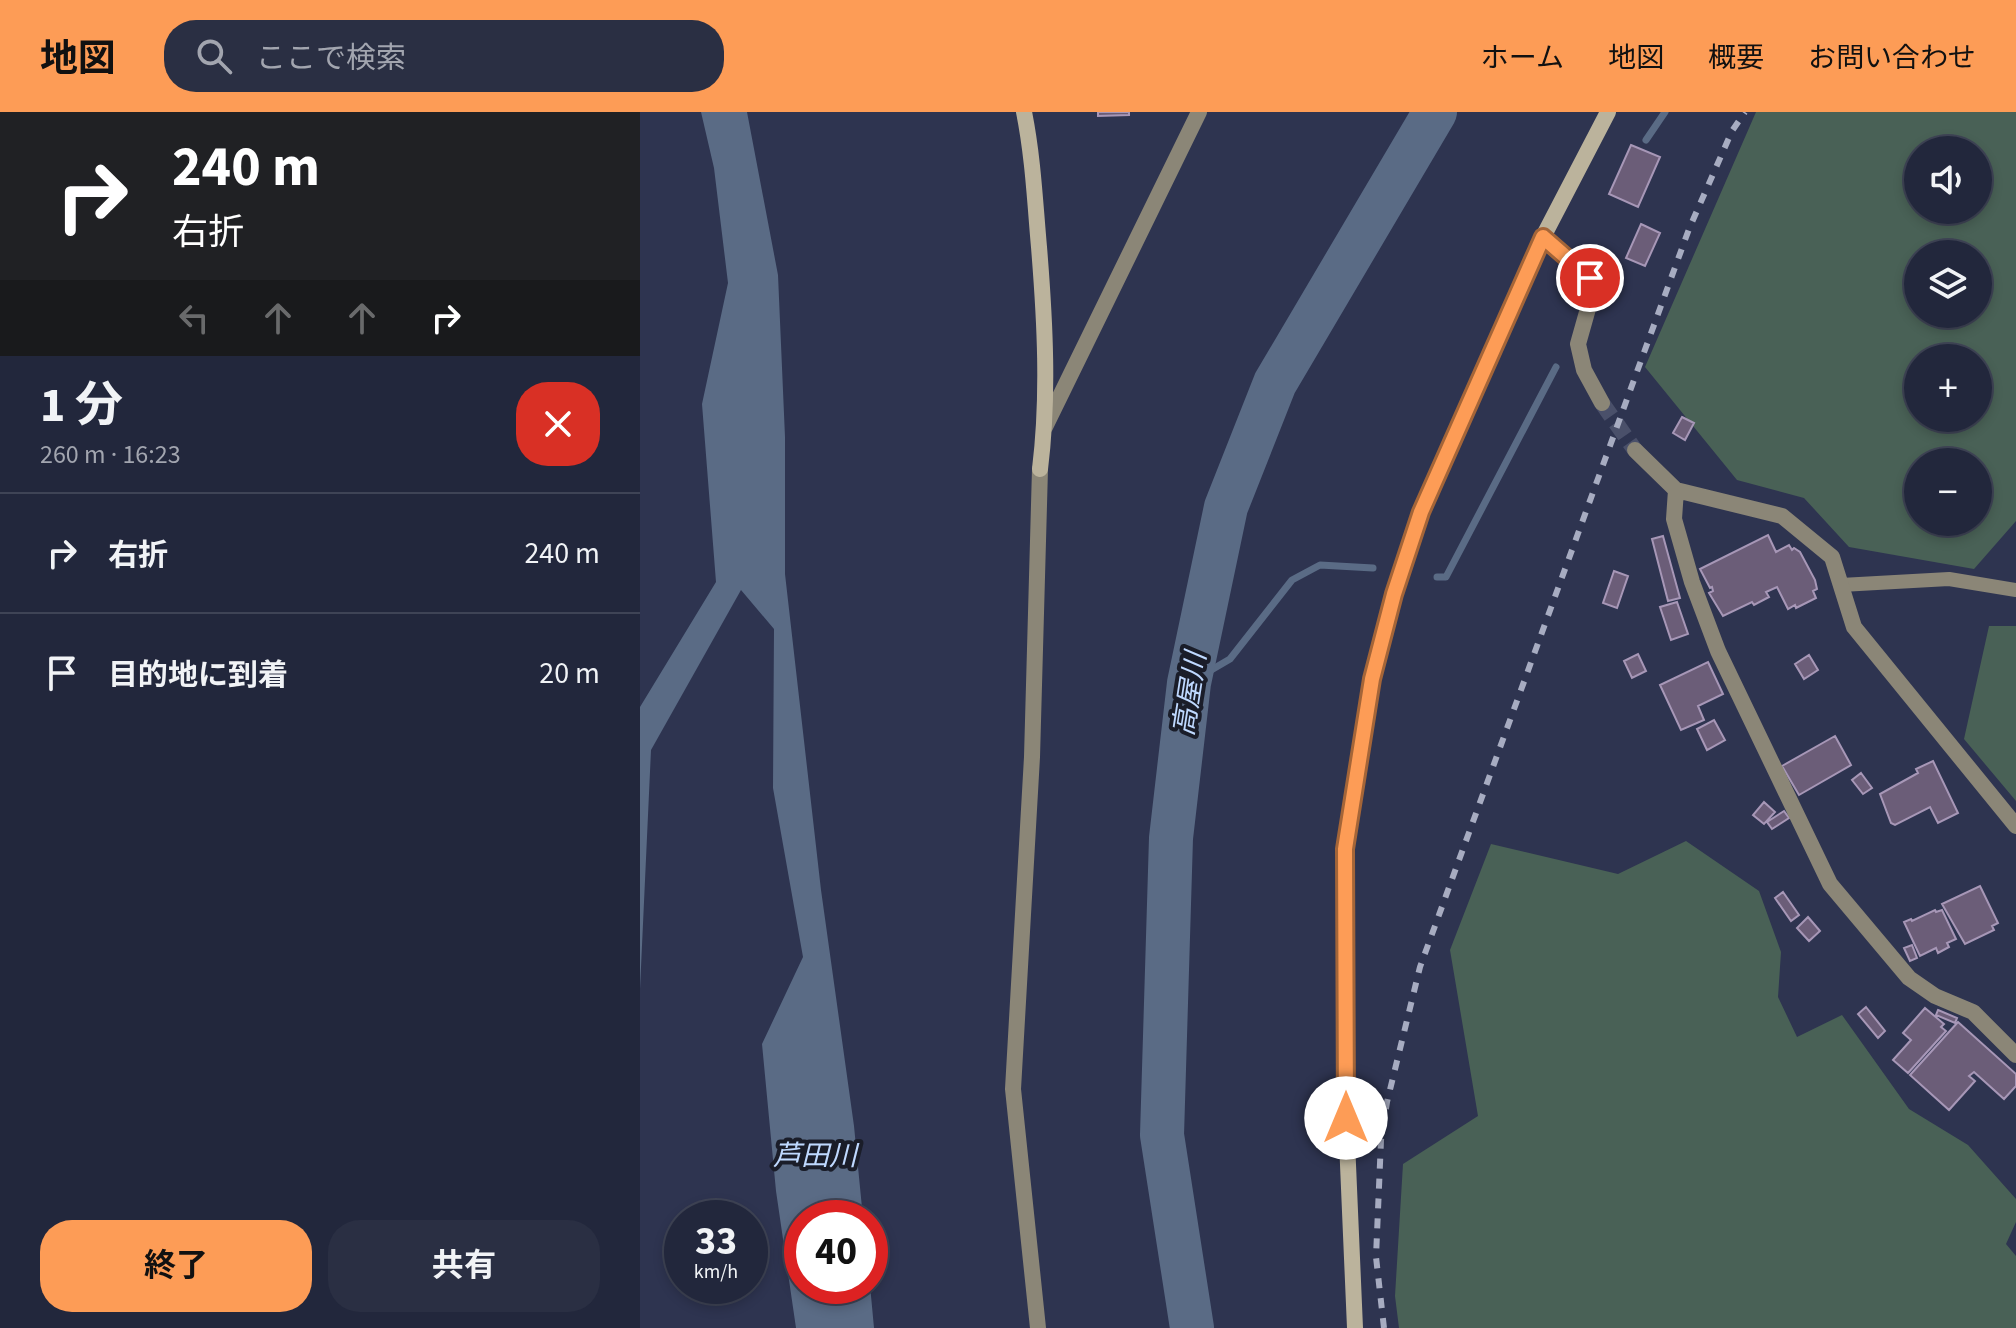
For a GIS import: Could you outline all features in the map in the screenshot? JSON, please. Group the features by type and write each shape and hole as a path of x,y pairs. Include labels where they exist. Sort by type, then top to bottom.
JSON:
{"street":[{"path":"1024,112 1031,147 1043,298 1045,427 1040,469 1032,757 1013,1089 1038,1328"},
{"path":"1045,427 1199,112"},
{"path":"1355,1328 1346,1118 1345,849 1372,679 1394,594 1421,512 1543,237 1608,112"},
{"path":"1543,237 1590,278 1591,298 1578,344 1584,370 1602,403"},
{"path":"1635,450 1676,490 1782,516 1832,557 1854,627 2016,826"},
{"path":"1676,490 1674,519 1692,582 1718,651 1830,884 1909,978 1935,996 1973,1012 2016,1055"}],"lane":[{"path":"1841,585 1949,579 2016,590"}],"green space":[{"path":"1756,112 2016,112 2016,521 1974,569 1849,547 1804,498 1737,480 1645,367"},
{"path":"1989,626 2016,626 2016,801 1964,739"},
{"path":"1686,841 1759,891 1781,952 1778,997 1797,1037 1842,1015 1909,1109 1968,1145 2016,1199 2016,1222 2006,1244 2016,1256 2016,1328 1399,1328 1395,1296 1403,1164 1478,1116 1450,950 1491,844 1618,874"}],"water":[{"name":"芦田川","path":"701,112 747,112 778,275 785,437 785,574 821,890 861,1200 784,1200 784,1246 762,1044 803,957 773,788 774,629 741,590 651,750 640,989 640,707 716,582 702,404 728,283 714,168"},
{"name":"芦田川","path":"792,1304 872,1304 874,1328 796,1328"}],"building":[{"path":"1098,112 1129,112 1129,115 1098,116"},
{"path":"1631,145 1660,157 1638,207 1609,194"},
{"path":"1641,224 1660,233 1645,266 1626,258"},
{"path":"1682,417 1694,423 1685,440 1673,433"},
{"path":"1768,535 1776,552 1789,545 1792,550 1794,548 1800,552 1815,580 1817,589 1813,591 1816,598 1788,609 1777,587 1766,592 1769,597 1723,616 1709,593 1713,591 1712,587 1700,569"},
{"path":"1663,536 1680,598 1668,601 1652,539"},
{"path":"1614,571 1628,576 1617,608 1603,603"},
{"path":"1677,602 1688,634 1671,640 1660,607"},
{"path":"1638,654 1646,671 1632,678 1624,661"},
{"path":"1809,655 1818,670 1804,679 1795,664"},
{"path":"1708,662 1723,694 1698,706 1704,720 1681,730 1660,685"},
{"path":"1714,720 1725,740 1707,750 1697,729"},
{"path":"1835,736 1851,765 1799,795 1782,766"},
{"path":"1933,761 1958,813 1938,823 1930,807 1895,825 1891,823 1880,794"},
{"path":"1861,773 1872,788 1863,794 1852,780"},
{"path":"1764,802 1775,812 1764,824 1753,815"},
{"path":"1784,811 1789,818 1772,829 1767,822"},
{"path":"1980,886 1998,923 1992,926 1994,930 1965,944 1942,904"},
{"path":"1783,892 1799,915 1791,921 1775,898"},
{"path":"1942,910 1956,939 1938,953 1936,948 1920,956 1904,922"},
{"path":"1808,917 1820,931 1809,941 1797,928"},
{"path":"1912,945 1917,958 1910,961 1904,948"},
{"path":"1866,1007 1885,1031 1878,1038 1858,1014"},
{"path":"1925,1008 1944,1024 1941,1027 1946,1031 1908,1073 1893,1060 1911,1040 1903,1033"},
{"path":"1938,1010 1957,1018 1955,1023 1936,1015"},
{"path":"1958,1022 2016,1074 2016,1086 2004,1099 1974,1072 1969,1076 1975,1081 1949,1110 1910,1075"}],"waterway":[{"name":"高屋川","path":"1192,1328 1162,1135 1171,838 1189,683 1226,507 1275,383 1435,112"},
{"path":"1646,140 1665,112"},
{"path":"1437,577 1446,577 1556,367"},
{"path":"1189,683 1230,659 1292,580 1320,565 1373,568"}],"tunnel":[{"path":"1602,403 1635,450"}],"railway":[{"path":"1384,1328 1376,1257 1381,1140 1387,1102 1420,967 1689,229 1732,131 1745,112"}],"route":[{"path":"1346,1118 1345,849 1372,679 1394,594 1421,512 1543,237 1590,278"}]}
